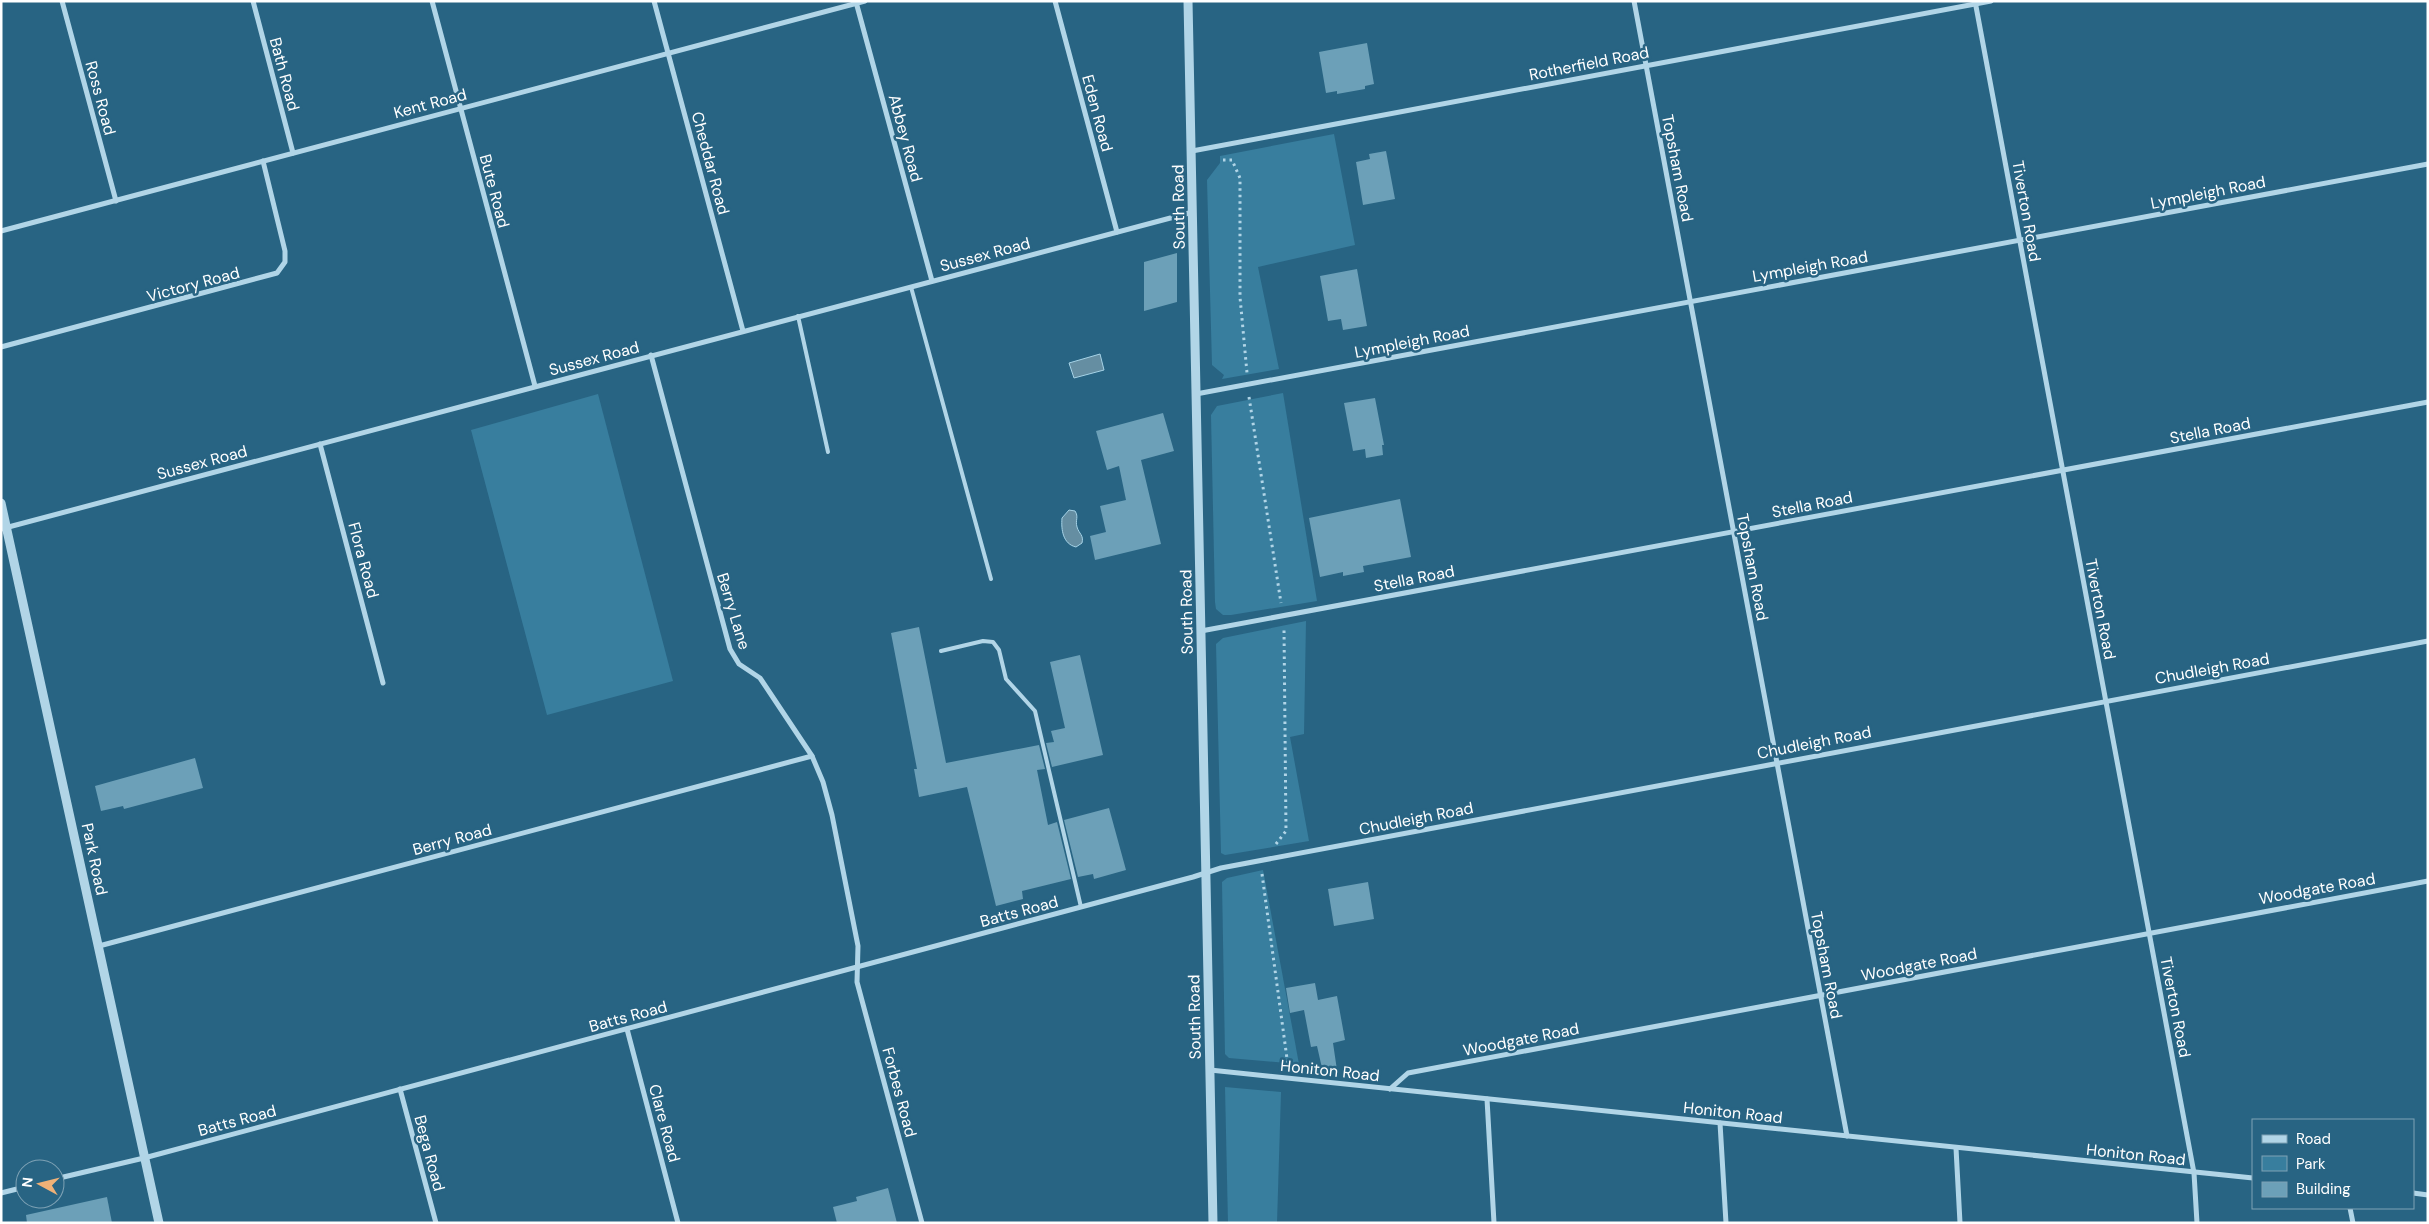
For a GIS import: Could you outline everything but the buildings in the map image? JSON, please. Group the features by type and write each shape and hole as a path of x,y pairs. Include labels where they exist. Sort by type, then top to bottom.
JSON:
{"street":[{"name":"Ross Road","path":"62,1 116,201"},
{"name":"Bath Road","path":"253,1 293,153"},
{"name":"Bute Road","path":"432,1 535,386"},
{"name":"Cheddar Road","path":"654,1 743,331"},
{"name":"Kent Road","path":"1,231 865,1"},
{"name":"Eden Road","path":"1055,1 1117,232"},
{"name":"South Road","path":"1188,1 1213,1223"},
{"name":"Topsham Road","path":"1634,1 1847,1136"},
{"name":"Rotherfield Road","path":"1192,152 1991,1"},
{"name":"Abbey Road","path":"857,2 932,281"},
{"name":"Tiverton Road","path":"1975,3 2194,1172 2197,1223"},
{"name":"Victory Road","path":"1,347 277,273 285,262 286,251 263,161"},
{"name":"Lympleigh Road","path":"1196,394 2428,164"},
{"name":"Sussex Road","path":"4,528 1193,212"},
{"name":"Berry Lane","path":"651,356 730,649 738,664 760,678 812,756 823,782 832,815 858,946 859,967"},
{"name":"Stella Road","path":"1201,630 2428,402"},
{"name":"Flora Road","path":"320,444 383,683"},
{"name":"Park Road","path":"1,502 4,528 99,946 159,1223"},
{"name":"Chudleigh Road","path":"1206,873 1221,868 1777,762 2428,641"},
{"name":"Berry Road","path":"99,946 812,756"},
{"name":"Batts Road","path":"65,1177 144,1158 1206,873"},
{"name":"Woodgate Road","path":"1390,1089 1408,1073 2428,880"},
{"name":"Forbes Road","path":"859,967 857,982 922,1223"},
{"name":"Clare Road","path":"627,1029 678,1223"},
{"name":"Honiton Road","path":"1210,1070 2252,1178"},
{"name":"Bega Road","path":"400,1089 436,1223"},
{"path":"1487,1099 1494,1223"},
{"path":"1720,1123 1726,1223"},
{"path":"1956,1148 1960,1223"},
{"path":"1,1193 15,1190"},
{"path":"2414,1193 2428,1195"},
{"path":"2350,1209 2353,1223"}],"lane":[{"path":"911,287 991,579"},
{"path":"798,316 828,452"},
{"path":"941,651 983,641 993,642 999,650 1006,679 1035,711 1081,907"}],"green space":[{"path":"1334,134 1355,245 1258,267 1279,369 1222,379 1224,375 1212,365 1207,180 1220,163 1220,156"},
{"path":"1283,393 1317,601 1223,615 1216,609 1215,602 1211,415 1217,406"},
{"path":"598,394 673,681 547,715 471,430"},
{"path":"1306,621 1304,734 1290,737 1309,841 1225,855 1221,853 1216,644 1223,638"},
{"path":"1263,870 1299,1064 1229,1058 1225,1054 1222,882 1227,878"},
{"path":"1225,1087 1281,1092 1277,1223 1228,1223"}],"shaded area":[{"path":"1100,354 1104,370 1074,378 1069,363"},
{"path":"1069,510 1076,513 1077,527 1082,538 1082,543 1076,547 1068,543 1062,527 1062,518"}]}
